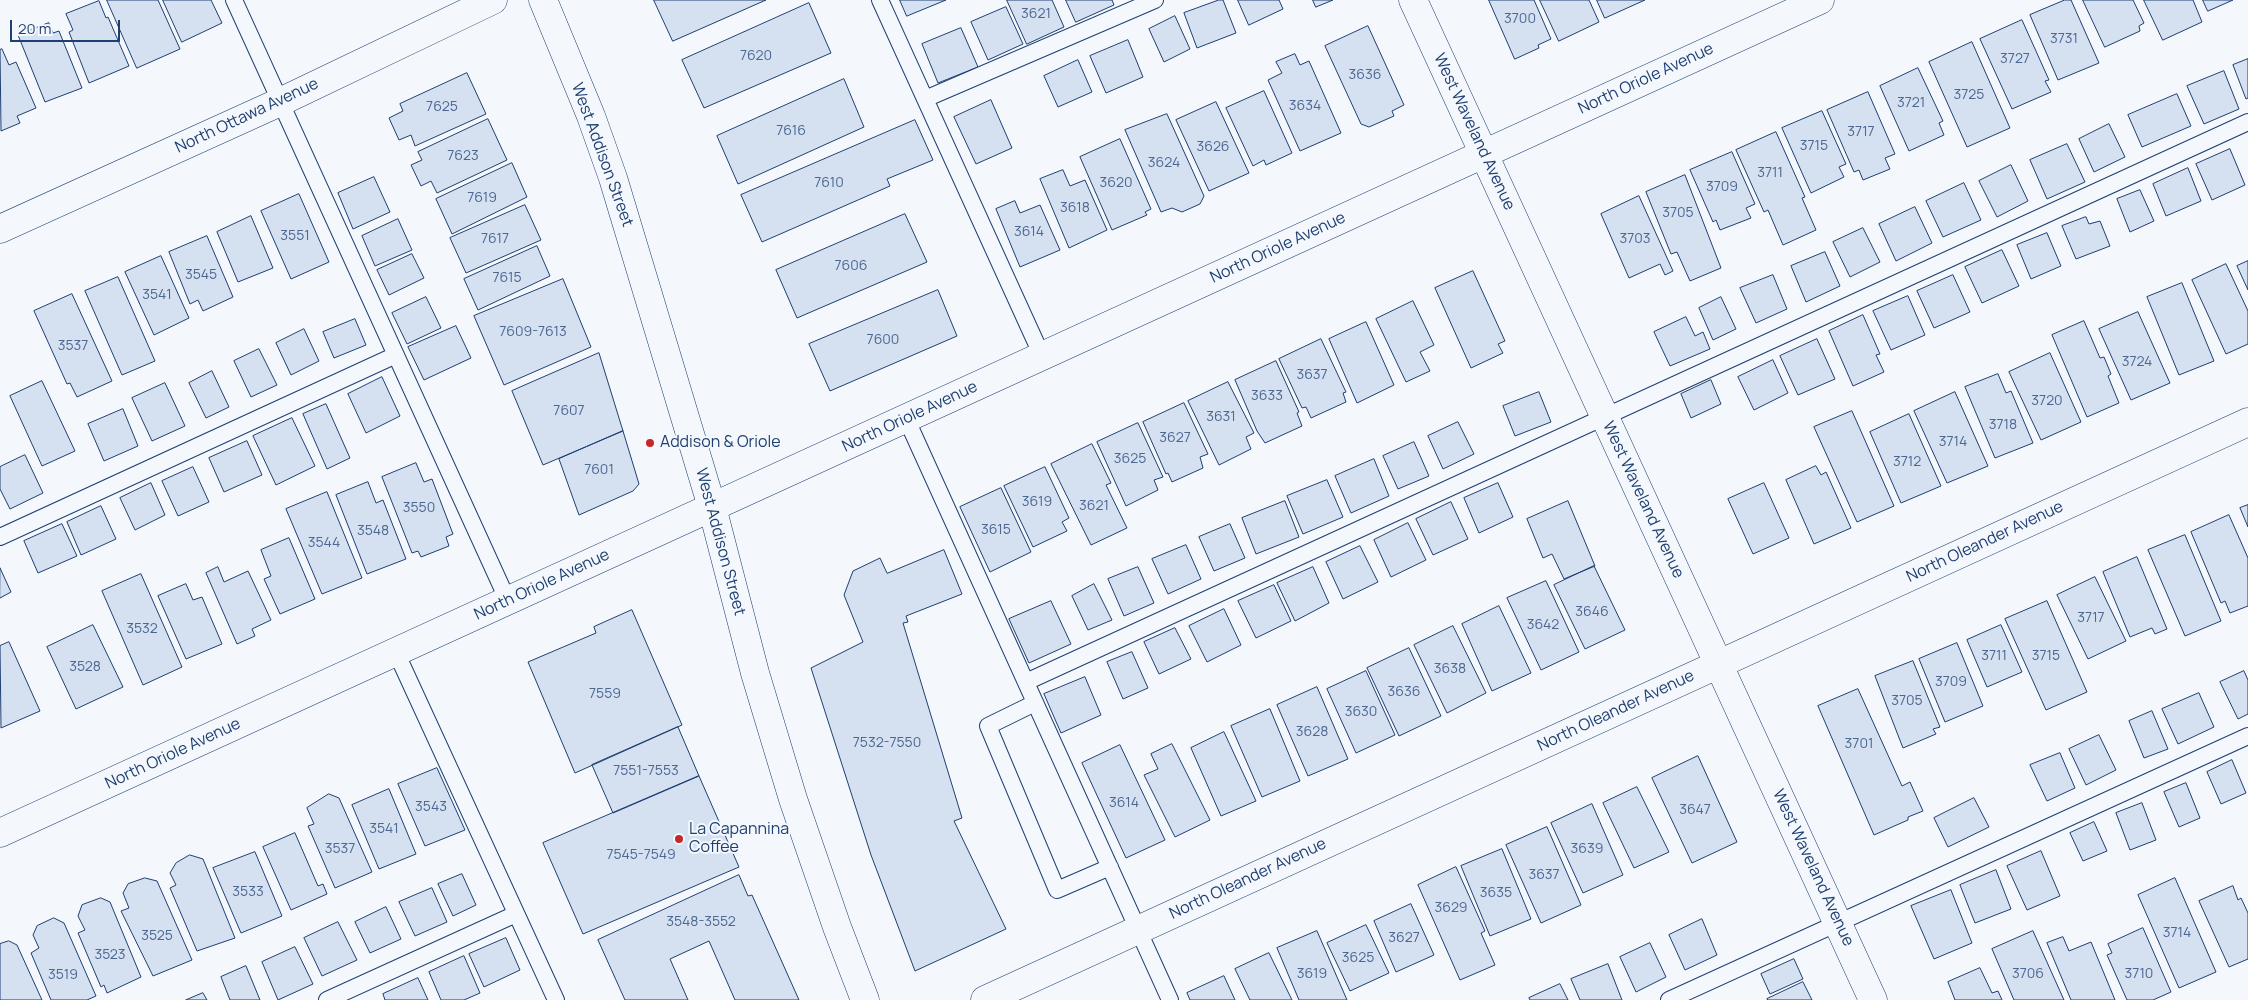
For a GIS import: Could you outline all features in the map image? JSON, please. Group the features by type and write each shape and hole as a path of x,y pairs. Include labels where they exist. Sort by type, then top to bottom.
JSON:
{"street":[{"name":"North Ottawa Avenue","path":"0,229 280,102 492,0"},
{"name":"West Addison Street","path":"543,0 591,116 613,178 712,507 755,673 794,799 837,927 865,1000"},
{"name":"West Waveland Avenue","path":"1413,0 1873,1000"},
{"name":"North Oriole Avenue","path":"0,833 1820,0"},
{"name":"North Oleander Avenue","path":"985,1000 2248,422"}],"lane":[{"path":"234,0 508,601"},
{"path":"880,0 1042,356"},
{"path":"925,99 1155,0"},
{"path":"1026,682 2248,122"},
{"path":"0,537 396,356"},
{"path":"906,418 1170,1000"},
{"path":"396,652 556,1000"},
{"path":"1035,703 988,726 1058,890 1110,867"},
{"path":"1669,1000 2248,736"},
{"path":"327,1000 516,914"}],"building":[{"path":"107,0 158,0 180,49 137,68"},
{"path":"163,0 211,0 222,23 182,42"},
{"path":"654,0 766,0 673,41"},
{"path":"900,0 946,0 907,16"},
{"path":"1007,0 1052,0 1064,27 1027,44"},
{"path":"1066,0 1112,0 1114,5 1076,22"},
{"path":"1223,0 1236,33 1197,48 1184,13"},
{"path":"1238,0 1279,0 1283,9 1249,25"},
{"path":"1313,0 1333,0 1316,7"},
{"path":"1489,0 1534,0 1551,39 1538,45 1539,48 1515,59"},
{"path":"1540,0 1589,0 1599,22 1559,41"},
{"path":"1597,0 1645,0 1605,18"},
{"path":"2065,0 2071,0 2099,63 2058,80 2030,15"},
{"path":"2083,0 2133,0 2144,23 2139,26 2140,31 2105,47"},
{"path":"2144,0 2193,0 2202,22 2163,40"},
{"path":"2203,0 2233,0 2208,11"},
{"path":"99,1 129,66 89,83 69,32 73,30 66,14"},
{"path":"809,3 831,53 704,108 682,60"},
{"path":"1006,7 1023,44 988,60 971,22"},
{"path":"1175,16 1190,49 1164,62 1149,29"},
{"path":"2022,20 2049,80 2045,81 2051,92 2012,109 1980,39"},
{"path":"49,23 53,33 59,31 82,88 45,102 18,35"},
{"path":"1368,26 1404,105 1392,111 1394,116 1369,127 1361,124 1325,46"},
{"path":"961,28 978,67 938,83 922,44"},
{"path":"1128,40 1143,77 1106,93 1090,56"},
{"path":"1972,42 2010,128 1967,147 1929,62"},
{"path":"2,49 9,65 16,62 36,108 17,116 20,123 1,131 0,50"},
{"path":"1295,54 1300,65 1309,61 1341,133 1300,151 1268,80 1282,73 1276,62"},
{"path":"2248,59 2248,98 2246,99 2233,65"},
{"path":"1078,60 1092,92 1058,107 1044,76"},
{"path":"1918,68 1943,121 1939,123 1944,135 1909,151 1880,86"},
{"path":"2224,71 2239,109 2204,124 2187,86"},
{"path":"467,73 486,114 415,146 411,135 399,140 389,118 403,111 400,104"},
{"path":"844,79 864,127 738,184 717,136"},
{"path":"1264,91 1292,153 1266,165 1264,160 1253,166 1226,108"},
{"path":"1868,92 1895,154 1885,158 1890,169 1863,180 1859,170 1854,172 1827,110"},
{"path":"2177,94 2191,126 2142,147 2128,115"},
{"path":"991,100 1012,148 976,164 954,117"},
{"path":"1216,102 1249,173 1209,191 1176,120"},
{"path":"1822,111 1846,164 1839,167 1844,177 1811,193 1782,128"},
{"path":"1167,114 1204,196 1200,204 1182,212 1172,208 1161,212 1125,130"},
{"path":"488,119 507,160 437,193 431,181 421,186 411,165 422,160 418,152"},
{"path":"915,120 933,160 887,179 890,186 762,242 741,195"},
{"path":"2109,124 2125,157 2094,172 2079,139"},
{"path":"1776,132 1805,197 1802,198 1816,230 1783,245 1768,210 1764,212 1736,150"},
{"path":"1120,139 1151,209 1145,212 1147,215 1112,230 1080,157"},
{"path":"2067,144 2085,182 2047,199 2030,160"},
{"path":"2230,149 2245,185 2212,200 2196,164"},
{"path":"1732,152 1755,204 1746,208 1751,218 1720,230 1716,220 1713,222 1690,170"},
{"path":"512,163 527,197 452,234 436,199"},
{"path":"2011,165 2028,201 1997,217 1979,181"},
{"path":"2188,168 2201,201 2166,216 2153,184"},
{"path":"1063,170 1070,186 1085,180 1107,230 1069,248 1040,179"},
{"path":"1685,175 1721,268 1690,281 1677,252 1671,254 1646,192"},
{"path":"374,177 390,212 353,229 338,193"},
{"path":"1964,183 1981,220 1943,237 1926,201"},
{"path":"2140,190 2154,221 2130,232 2117,199"},
{"path":"299,194 329,262 291,279 261,211"},
{"path":"1639,196 1673,271 1665,275 1660,264 1629,278 1601,214"},
{"path":"1015,201 1020,213 1040,205 1060,250 1020,267 996,209"},
{"path":"525,205 541,240 466,273 450,238"},
{"path":"1915,207 1932,243 1896,261 1879,224"},
{"path":"905,214 927,262 797,318 776,270"},
{"path":"251,216 273,268 238,282 217,232"},
{"path":"2086,217 2089,224 2100,221 2110,246 2076,259 2062,226"},
{"path":"398,219 412,250 375,266 362,236"},
{"path":"1863,228 1880,262 1850,277 1833,242"},
{"path":"2047,233 2061,266 2031,279 2017,245"},
{"path":"207,236 233,297 203,311 198,300 190,304 169,252"},
{"path":"537,246 550,276 478,310 464,279"},
{"path":"2002,250 2019,286 1982,303 1965,267"},
{"path":"1825,252 1840,286 1806,302 1791,266"},
{"path":"412,254 424,278 389,295 377,270"},
{"path":"161,256 189,318 154,335 125,272"},
{"path":"2248,261 2248,290 2237,266"},
{"path":"2226,264 2248,311 2248,344 2226,354 2192,280"},
{"path":"1473,271 1505,341 1498,344 1503,353 1471,368 1435,288"},
{"path":"1773,275 1787,309 1756,323 1740,288"},
{"path":"1953,275 1970,312 1934,328 1917,291"},
{"path":"118,277 155,361 122,375 85,291"},
{"path":"563,279 591,347 504,385 474,316"},
{"path":"2182,283 2214,361 2179,375 2147,297"},
{"path":"938,290 957,336 830,391 809,344"},
{"path":"72,294 112,381 77,397 70,383 67,384 34,311"},
{"path":"1908,296 1925,335 1891,350 1873,311"},
{"path":"426,297 441,328 407,344 392,313"},
{"path":"1721,297 1736,329 1713,340 1699,308"},
{"path":"1413,301 1434,345 1420,352 1430,371 1406,382 1376,319"},
{"path":"2138,312 2170,383 2131,400 2099,329"},
{"path":"1863,315 1880,354 1876,355 1884,372 1853,386 1829,331"},
{"path":"1686,317 1695,336 1703,332 1710,349 1670,366 1654,332"},
{"path":"355,319 366,345 334,358 323,332"},
{"path":"2084,321 2100,358 2104,357 2111,374 2108,376 2119,403 2087,417 2052,335"},
{"path":"1366,322 1394,385 1357,403 1329,339"},
{"path":"456,326 471,358 424,380 408,347"},
{"path":"304,329 319,361 291,375 276,343"},
{"path":"1321,339 1346,392 1343,393 1346,402 1311,418 1306,407 1302,408 1279,359"},
{"path":"1817,339 1835,379 1798,395 1780,356"},
{"path":"259,349 277,385 251,397 234,361"},
{"path":"599,353 623,431 543,465 512,391"},
{"path":"2050,353 2081,422 2041,440 2009,372"},
{"path":"1773,360 1788,393 1754,410 1738,377"},
{"path":"1276,361 1299,412 1297,413 1302,426 1265,443 1257,431 1235,380"},
{"path":"212,371 229,407 206,418 189,383"},
{"path":"1998,374 2006,393 2011,391 2033,443 1995,458 1965,387"},
{"path":"382,377 400,416 366,433 348,394"},
{"path":"1711,380 1721,404 1691,418 1681,394"},
{"path":"42,381 75,451 42,466 10,396"},
{"path":"1228,382 1254,433 1246,437 1251,449 1219,465 1188,401"},
{"path":"165,383 185,426 152,441 132,398"},
{"path":"1539,392 1551,422 1515,436 1503,406"},
{"path":"1955,392 1988,466 1947,483 1914,411"},
{"path":"1184,403 1208,454 1200,457 1203,468 1172,482 1168,473 1166,474 1143,422"},
{"path":"326,404 350,458 327,469 303,414"},
{"path":"123,409 138,446 104,461 88,424"},
{"path":"1852,411 1894,506 1857,522 1814,427"},
{"path":"1909,414 1941,486 1901,503 1870,432"},
{"path":"292,418 315,466 276,485 253,436"},
{"path":"1458,422 1474,454 1443,469 1428,436"},
{"path":"1138,423 1163,477 1154,480 1158,490 1126,506 1097,442"},
{"path":"623,431 639,484 633,491 579,515 559,459"},
{"path":"247,441 262,475 224,492 209,458"},
{"path":"1414,442 1429,476 1398,489 1383,456"},
{"path":"1092,444 1111,483 1106,485 1127,528 1091,545 1051,464"},
{"path":"25,455 43,493 10,509 0,489 0,467"},
{"path":"1374,459 1389,496 1351,513 1335,476"},
{"path":"416,463 424,482 432,479 453,534 446,537 449,546 421,557 418,551 412,553 382,477"},
{"path":"1816,466 1821,475 1826,472 1851,528 1814,544 1786,480"},
{"path":"193,467 209,502 178,516 162,481"},
{"path":"1045,467 1069,518 1062,522 1067,531 1033,547 1004,486"},
{"path":"1327,480 1343,517 1303,534 1287,496"},
{"path":"368,482 376,503 383,500 406,559 367,574 336,495"},
{"path":"151,483 165,515 135,530 120,498"},
{"path":"1498,483 1513,517 1479,533 1464,498"},
{"path":"1764,483 1789,538 1753,554 1728,499"},
{"path":"1001,488 1031,552 990,572 960,507"},
{"path":"327,492 362,578 322,594 286,509"},
{"path":"1285,501 1299,537 1256,554 1242,518"},
{"path":"1568,501 1595,566 1564,579 1552,554 1543,558 1527,519"},
{"path":"1451,502 1468,539 1433,555 1416,519"},
{"path":"2248,505 2248,527 2240,508"},
{"path":"101,506 116,539 81,555 67,522"},
{"path":"2229,515 2248,558 2248,606 2230,613 2225,601 2221,603 2191,532"},
{"path":"1408,523 1426,560 1391,577 1374,540"},
{"path":"62,524 77,556 38,573 24,541"},
{"path":"1230,524 1245,558 1214,571 1199,537"},
{"path":"2185,535 2221,621 2185,636 2148,550"},
{"path":"289,538 315,599 280,614 264,579 271,576 261,550"},
{"path":"1186,545 1201,579 1168,594 1152,559"},
{"path":"1360,546 1378,582 1343,599 1326,562"},
{"path":"944,550 962,594 906,616 908,622 903,623 962,818 954,821 1006,929 915,971 871,855 811,668 863,642 844,595 853,571 880,558 887,573"},
{"path":"2137,557 2167,629 2155,634 2152,628 2130,637 2103,572"},
{"path":"1594,566 1625,630 1585,649 1554,585"},
{"path":"218,567 224,582 248,571 271,620 252,629 255,636 237,644 206,573"},
{"path":"1138,567 1154,603 1124,616 1108,579"},
{"path":"1313,567 1329,603 1295,621 1277,583"},
{"path":"0,568 11,592 0,598"},
{"path":"141,574 182,667 143,685 102,591"},
{"path":"2095,577 2126,641 2088,659 2057,595"},
{"path":"1546,581 1579,652 1541,670 1507,598"},
{"path":"186,584 193,600 202,597 222,644 186,659 158,596"},
{"path":"1094,584 1112,620 1088,630 1072,596"},
{"path":"1274,585 1291,621 1256,638 1238,601"},
{"path":"1051,601 1071,644 1029,663 1009,619"},
{"path":"2047,601 2087,692 2046,710 2005,619"},
{"path":"1499,606 1531,673 1492,691 1462,624"},
{"path":"1224,609 1241,645 1207,662 1189,626"},
{"path":"632,610 682,725 575,773 528,662 596,633 594,627"},
{"path":"93,625 123,687 76,709 47,647"},
{"path":"2001,625 2022,672 1987,687 1967,640"},
{"path":"1453,626 1486,693 1447,713 1414,645"},
{"path":"1175,628 1191,659 1159,674 1144,642"},
{"path":"9,642 40,711 1,728 0,646"},
{"path":"1957,643 1983,706 1945,722 1919,659"},
{"path":"1409,648 1441,716 1399,736 1367,668"},
{"path":"1132,652 1148,688 1123,699 1107,662"},
{"path":"1913,661 1940,727 1933,729 1936,734 1903,748 1875,676"},
{"path":"1366,671 1395,735 1356,753 1327,689"},
{"path":"2244,671 2248,680 2248,714 2238,719 2220,682"},
{"path":"1085,677 1101,715 1061,733 1044,694"},
{"path":"1317,687 1348,759 1308,776 1277,705"},
{"path":"1858,689 1902,786 1910,782 1923,811 1874,835 1818,706"},
{"path":"2199,693 2214,727 2178,744 2162,709"},
{"path":"1270,709 1300,781 1262,797 1231,726"},
{"path":"2152,711 2168,749 2144,758 2129,721"},
{"path":"678,727 699,776 613,813 592,765"},
{"path":"1224,732 1256,801 1221,816 1191,748"},
{"path":"2099,735 2116,770 2086,785 2069,749"},
{"path":"1172,744 1210,820 1175,837 1144,775 1158,769 1151,754"},
{"path":"1120,745 1165,840 1126,858 1082,763"},
{"path":"2060,753 2075,788 2047,801 2030,765"},
{"path":"1698,756 1737,842 1692,863 1652,778"},
{"path":"2232,760 2246,793 2221,804 2207,772"},
{"path":"437,768 465,830 425,846 398,784"},
{"path":"699,776 739,867 583,934 543,843"},
{"path":"2186,783 2200,818 2179,827 2164,792"},
{"path":"1637,787 1669,852 1634,868 1603,803"},
{"path":"389,789 416,854 379,869 352,805"},
{"path":"329,794 339,798 372,872 335,888 308,826 314,824 307,808"},
{"path":"1974,798 1989,827 1948,847 1934,818"},
{"path":"2142,803 2156,840 2130,850 2116,813"},
{"path":"1592,804 1623,875 1583,893 1551,823"},
{"path":"2094,822 2107,851 2083,861 2070,833"},
{"path":"1547,827 1581,905 1541,923 1506,845"},
{"path":"295,833 318,886 323,884 327,894 291,910 263,847"},
{"path":"1502,849 1531,919 1490,936 1461,866"},
{"path":"2041,851 2060,896 2027,910 2007,866"},
{"path":"255,852 282,916 241,933 213,868"},
{"path":"190,855 203,859 235,938 197,951 170,888 176,885 170,873 176,863"},
{"path":"1456,867 1485,931 1481,933 1495,965 1460,980 1418,885"},
{"path":"1996,870 2011,909 1975,923 1960,885"},
{"path":"462,874 476,905 453,916 438,884"},
{"path":"739,875 748,896 752,895 799,1000 735,1000 709,941 670,959 688,1000 625,1000 598,940"},
{"path":"145,878 157,881 192,960 153,976 121,911 129,908 123,893 128,884"},
{"path":"2175,878 2216,972 2179,988 2138,895"},
{"path":"2233,886 2238,900 2241,898 2248,913 2248,959 2229,967 2199,901"},
{"path":"432,888 447,922 415,936 399,902"},
{"path":"1951,890 1972,943 1934,959 1911,906"},
{"path":"101,898 110,902 141,977 107,993 104,985 101,987 78,933 85,930 78,916 82,905"},
{"path":"1411,904 1434,955 1396,972 1374,921"},
{"path":"386,907 401,939 370,953 355,922"},
{"path":"54,918 64,923 96,996 87,1000 51,1000 31,953 39,948 33,935 37,926"},
{"path":"1702,919 1717,955 1685,970 1669,935"},
{"path":"338,922 357,960 322,976 304,938"},
{"path":"1366,925 1389,973 1350,991 1327,943"},
{"path":"2143,928 2171,992 2153,1000 2127,1000 2107,955 2112,953 2108,944"},
{"path":"1317,931 1347,1000 1299,1000 1277,948"},
{"path":"2033,931 2064,1000 2014,1000 1992,949"},
{"path":"2063,937 2069,951 2091,942 2115,1000 2071,1000 2047,943"},
{"path":"506,938 520,970 484,987 469,954"},
{"path":"9,941 17,945 42,1000 0,1000 0,944"},
{"path":"1650,943 1666,977 1636,992 1620,957"},
{"path":"295,947 313,984 278,1000 262,962"},
{"path":"1269,953 1292,1000 1250,1000 1235,969"},
{"path":"464,956 480,993 464,1000 441,1000 429,972"},
{"path":"1794,959 1803,979 1770,994 1761,974"},
{"path":"1608,964 1622,1000 1580,1000 1571,979"},
{"path":"246,966 260,1000 230,1000 221,977"},
{"path":"1980,968 1992,993 1998,991 2002,1000 1955,1000 1948,982"},
{"path":"1224,976 1235,1000 1190,1000 1187,993"},
{"path":"418,978 428,1000 385,1000 383,994"},
{"path":"1803,982 1812,1000 1767,999"},
{"path":"1560,984 1568,1000 1530,1000 1529,998"},
{"path":"203,993 207,1000 186,1000"}],"place":[{"name":"Addison & Oriole","path":"650,443"},
{"name":"La Capannina Coffee","path":"679,839"}]}
